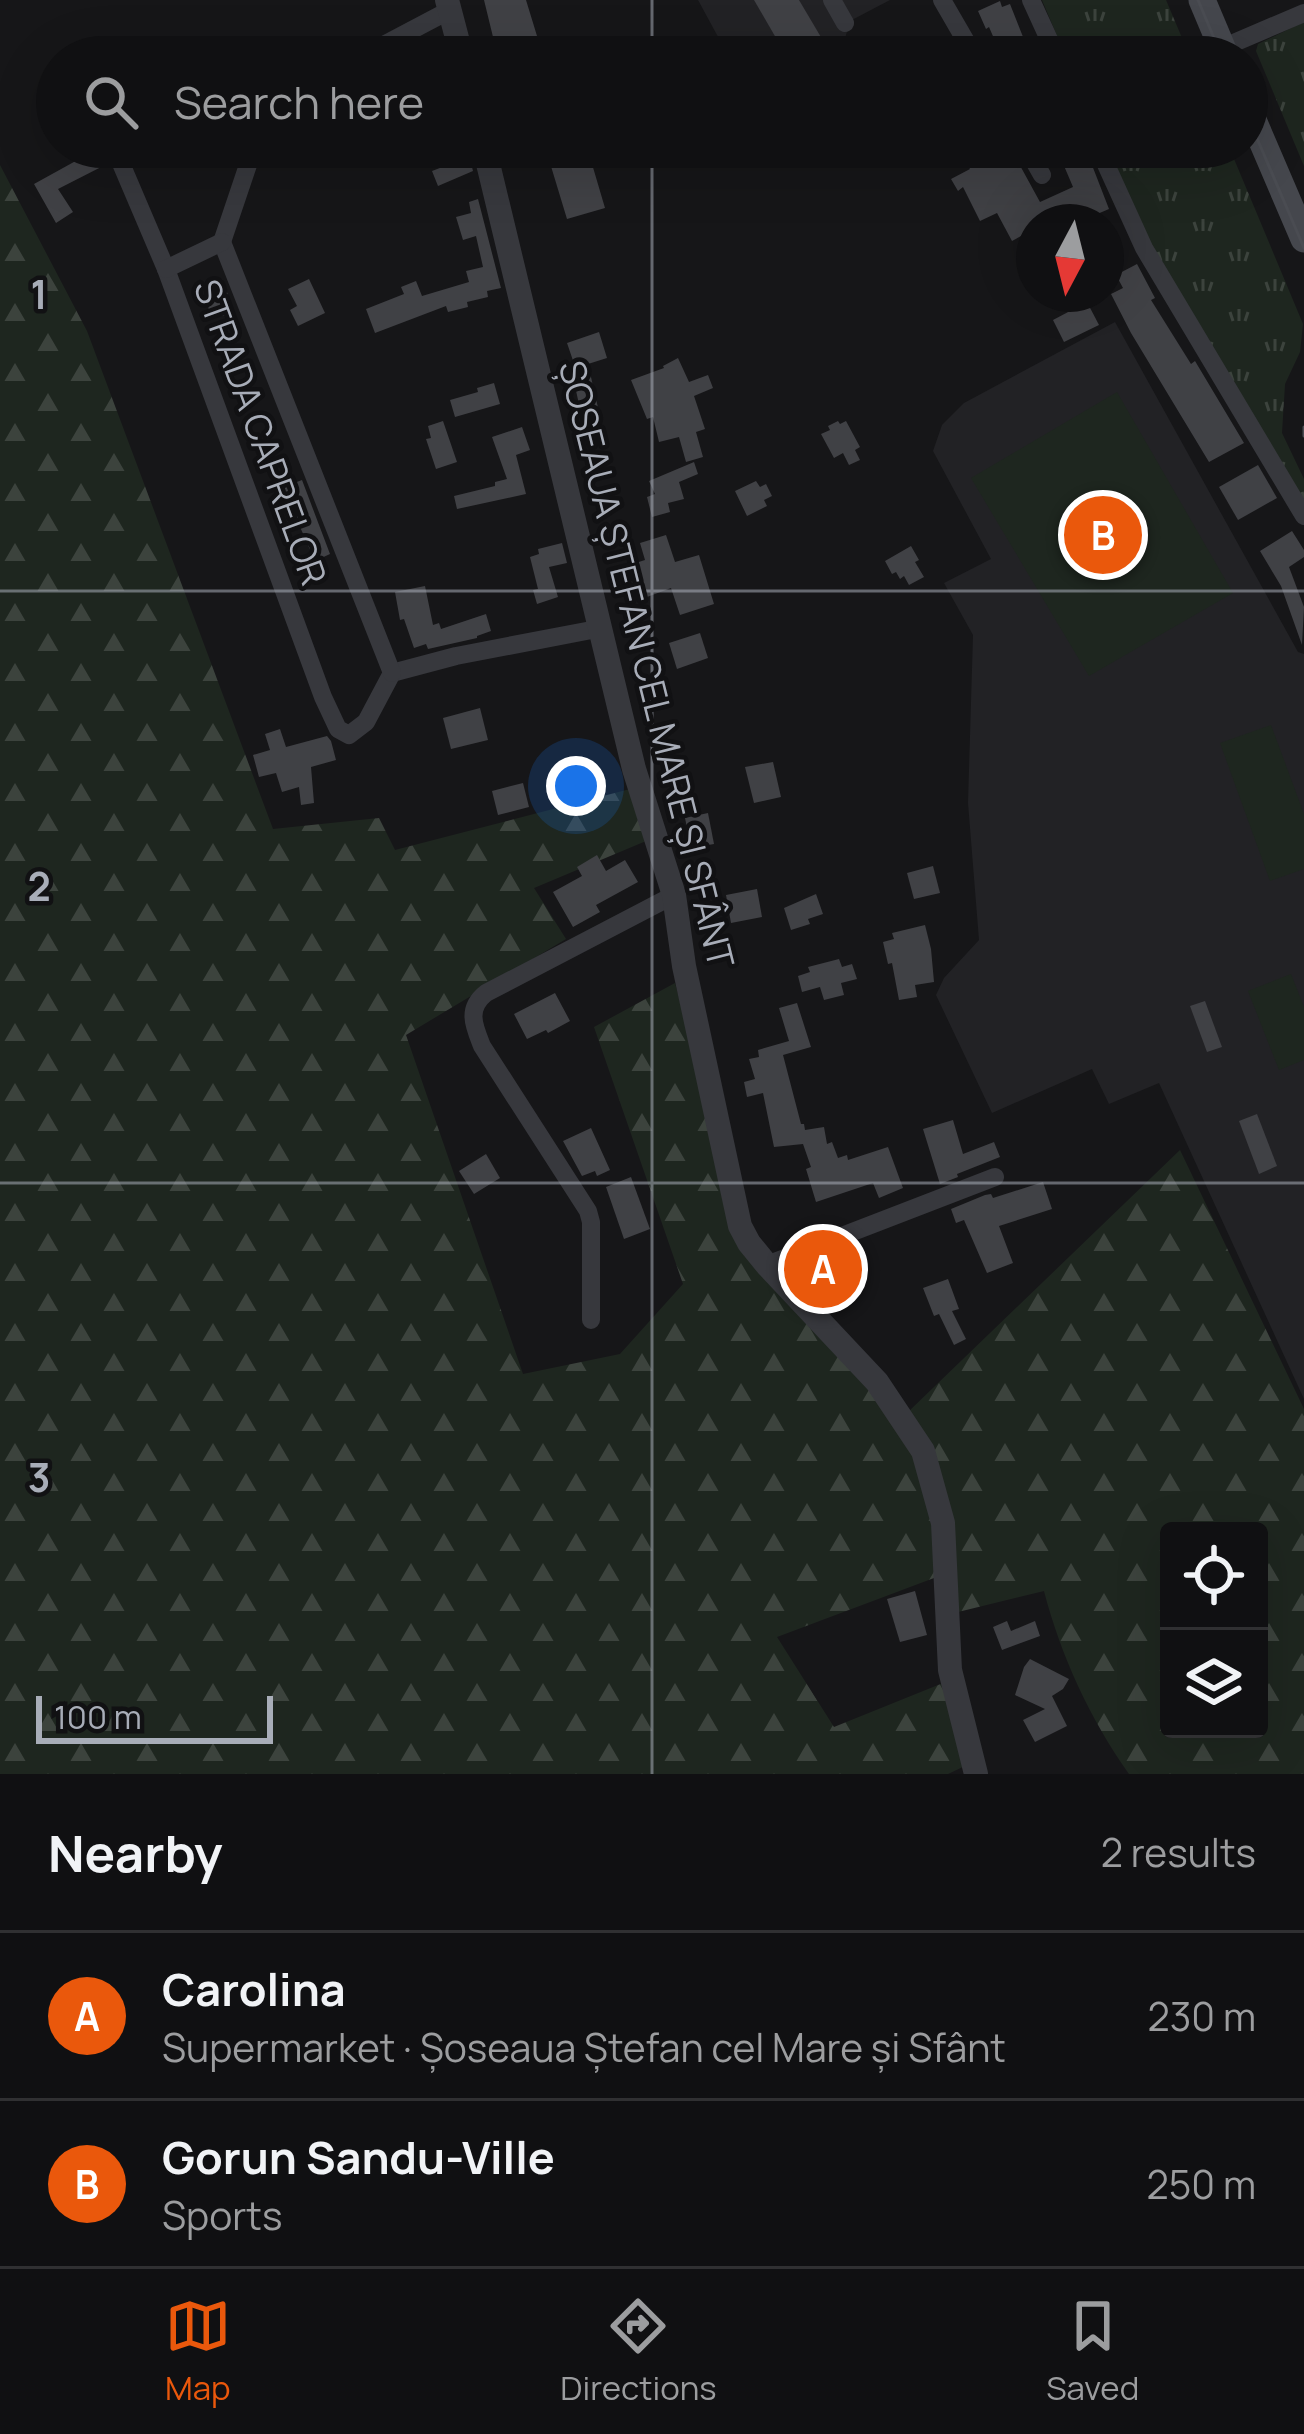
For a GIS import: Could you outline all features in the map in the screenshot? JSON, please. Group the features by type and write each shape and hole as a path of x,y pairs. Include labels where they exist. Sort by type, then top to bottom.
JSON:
{"main road":[{"path":"1202,0 1217,36"},
{"path":"1268,155 1304,239"}],"street":[{"path":"832,0 845,23"},
{"path":"942,0 963,36"},
{"path":"1031,0 1047,36"},
{"path":"396,36 448,5 456,36"},
{"path":"1257,36 1304,13"},
{"name":"STRADA CAPRELOR","path":"123,168 166,268 338,729 349,735 365,722 392,673"},
{"path":"247,168 223,242 392,673 602,628"},
{"name":"ȘOSEAUA ȘTEFAN CEL MARE ȘI SFÂNT","path":"489,168 634,769 674,895 684,966 740,1226 767,1265 878,1382 923,1451 943,1523 950,1670 976,1774"},
{"path":"1038,168 1042,175"},
{"path":"1108,168 1144,248 1304,516"},
{"path":"166,268 223,242"},
{"path":"591,1320 588,1211 482,1046 473,1010 486,993 674,895"},
{"path":"767,1265 995,1177"}],"shaded area":[{"path":"698,0 890,0 850,21 846,36 718,36"},
{"path":"1115,322 1298,652 1304,654 1304,1399 1159,1083 1109,1104 1092,1069 992,1113 936,995 944,978 979,940 968,803 973,635 944,583 991,559 933,451 942,425 964,403"}],"green space":[{"path":"1042,0 1166,0 1181,36 1057,36"},
{"path":"1304,22 1304,166 1268,80 1268,39"},
{"path":"0,165 87,331 273,829 379,818 395,850 634,788 646,841 534,888 566,939 406,1035 523,1374 620,1354 683,1284 594,1027 675,983 747,1258 875,1384 920,1452 942,1575 777,1637 834,1727 948,1681 969,1764 948,1774 0,1774"},
{"path":"1114,168 1238,168 1303,324 1300,352 1285,384 1282,433 1304,479 1304,506 1144,238"},
{"path":"1117,392 1233,593 1089,676 971,478"},
{"path":"1271,725 1304,814 1304,869 1270,881 1220,743"},
{"path":"1291,974 1304,1007 1304,1060 1279,1070 1248,991"},
{"path":"1180,1150 1304,1409 1304,1774 1129,1774 1078,1686 1044,1591 950,1614 946,1521 906,1414"}],"building":[{"path":"484,0 526,0 537,36 493,36"},
{"path":"754,0 799,0 820,36 775,36"},
{"path":"1000,1 1002,7 1010,4 1023,36 993,36 978,11"},
{"path":"63,168 99,168 58,189 73,212 56,223 34,184"},
{"path":"472,168 473,171 438,186 432,171"},
{"path":"552,168 593,168 605,208 567,219"},
{"path":"969,168 1021,168 1040,202 1073,187 1065,168 1093,168 1107,204 1016,204 1016,239 1012,241 997,213 980,221 963,187 958,191 951,179"},
{"path":"478,199 501,288 467,302 468,307 448,312 446,306 375,333 366,309 404,294 401,287 416,281 422,296 469,282 466,271 483,267 476,236 463,240 456,217 471,213 469,202"},
{"path":"1137,264 1155,298 1151,300 1191,364 1195,361 1244,443 1209,462 1120,312 1124,312 1124,271"},
{"path":"207,279 222,279 232,315 209,317"},
{"path":"309,279 325,313 298,326 290,310 297,306 288,289"},
{"path":"1068,312 1092,312 1099,325 1064,342 1053,320"},
{"path":"599,332 607,358 588,364 599,412 590,414 588,407 580,409 575,386 581,384 567,343"},
{"path":"678,358 689,382 708,375 713,388 694,396 705,429 696,432 703,457 686,462 679,437 659,442 653,417 647,419 631,380"},
{"path":"494,383 500,404 455,417 450,400"},
{"path":"443,421 457,462 436,469 426,439 431,438 428,426"},
{"path":"838,421 846,421 860,447 855,450 860,460 849,465 843,453 834,458 821,434"},
{"path":"522,427 530,450 516,455 526,494 457,509 454,496 507,479 492,437"},
{"path":"694,462 698,474 679,482 684,499 668,503 670,512 652,517 647,497 655,494 649,481"},
{"path":"1258,465 1277,498 1238,520 1219,487"},
{"path":"302,480 330,554 315,561 297,520 288,523 276,490"},
{"path":"756,481 760,487 766,484 772,496 764,500 767,506 747,516 735,491"},
{"path":"1292,531 1304,550 1304,557 1289,567 1304,607 1302,645 1281,586 1260,551"},
{"path":"666,535 675,562 699,555 714,604 680,615 671,588 647,597 643,587 629,592 620,568 645,560 640,543"},
{"path":"562,543 567,563 549,567 558,597 537,604 530,557 539,554 538,549"},
{"path":"911,546 924,577 909,585 904,576 900,579 896,572 892,574 885,561"},
{"path":"425,586 433,625 439,623 441,629 486,614 491,631 428,649 426,644 414,648 404,619 400,620 395,592"},
{"path":"700,633 708,658 677,669 669,643"},
{"path":"480,708 488,740 451,749 443,718"},
{"path":"280,729 286,747 327,736 331,741 336,760 311,767 314,803 301,805 299,787 282,792 276,773 259,777 253,755 270,750 265,734"},
{"path":"773,762 781,797 754,803 745,767"},
{"path":"523,783 529,807 498,815 492,791"},
{"path":"708,813 714,844 691,848 685,818"},
{"path":"597,855 606,871 625,860 638,882 596,905 600,912 573,927 553,892 582,876 577,867"},
{"path":"933,866 940,893 914,899 907,873"},
{"path":"757,889 762,917 731,923 726,895"},
{"path":"816,894 823,914 791,930 784,908"},
{"path":"925,925 934,982 915,985 917,997 899,1000 883,942 894,939 892,933"},
{"path":"839,959 842,967 852,964 857,979 841,983 844,995 824,1000 820,987 802,992 798,976 810,972 808,967"},
{"path":"555,993 570,1021 527,1039 514,1014"},
{"path":"1205,1001 1222,1047 1207,1052 1190,1006"},
{"path":"797,1003 811,1047 783,1055 801,1124 805,1130 824,1127 827,1144 832,1142 838,1158 847,1155 848,1160 888,1147 903,1188 879,1198 873,1183 816,1202 803,1144 774,1147 763,1093 747,1097 744,1082 755,1079 749,1059 759,1057 758,1050 789,1041 779,1008"},
{"path":"1257,1114 1277,1166 1259,1174 1239,1121"},
{"path":"953,1120 963,1154 994,1142 1000,1157 940,1184 923,1129"},
{"path":"591,1128 610,1170 582,1176 563,1141"},
{"path":"486,1154 500,1178 474,1194 459,1171"},
{"path":"631,1177 650,1229 624,1239 606,1187"},
{"path":"1043,1182 1052,1209 999,1226 1013,1263 987,1273 964,1220 956,1223 951,1209 985,1195 993,1198"},
{"path":"948,1279 959,1309 952,1311 966,1339 954,1345 939,1314 934,1316 923,1288"},
{"path":"915,1591 927,1635 900,1642 887,1599"},
{"path":"1007,1621 1011,1631 1035,1621 1040,1636 1002,1650 993,1627"},
{"path":"1030,1659 1069,1679 1052,1696 1067,1726 1035,1742 1023,1720 1045,1709 1015,1695"}],"tram line":[{"path":"1198,0 1213,36"},
{"path":"1268,164 1304,248"},
{"path":"1304,427 1304,436"}],"place":[{"name":"Gorun Sandu-Ville","path":"1103,535"},
{"name":"Carolina","path":"823,1269"}]}
